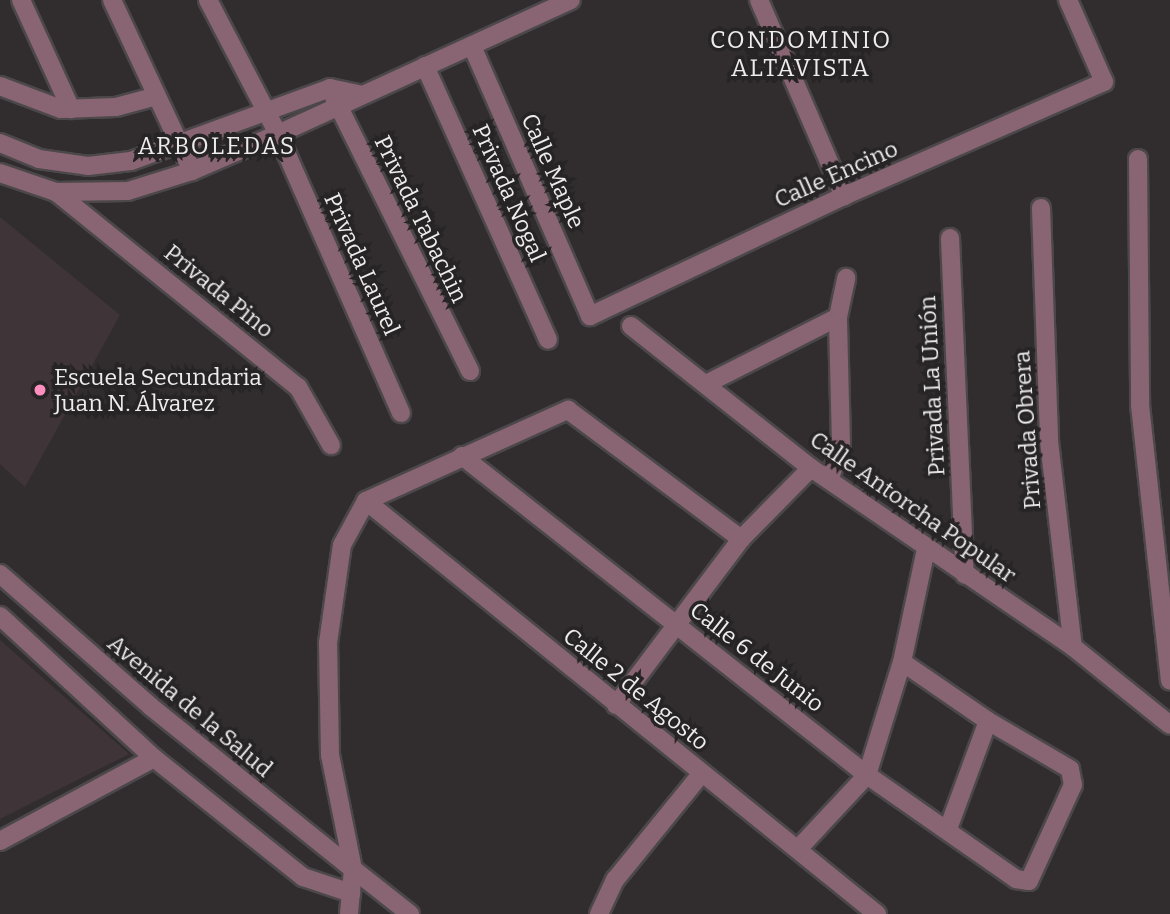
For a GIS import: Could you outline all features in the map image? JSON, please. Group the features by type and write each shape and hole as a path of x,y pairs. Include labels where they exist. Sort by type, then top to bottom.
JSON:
{"street":[{"path":"20,0 71,109"},
{"path":"112,0 182,144 192,171"},
{"path":"208,0 266,111"},
{"path":"0,173 56,192 128,191 192,171 278,134 339,107 359,94 571,0"},
{"path":"759,0 844,196"},
{"name":"Calle Encino","path":"590,316 844,196 1104,82 1068,0"},
{"name":"Calle Maple","path":"472,46 590,316"},
{"name":"Privada Nogal","path":"425,66 548,340"},
{"path":"0,86 71,109 116,107 157,96"},
{"path":"0,143 39,159 88,166 131,161 330,88 359,94"},
{"name":"Privada Tabachin","path":"330,88 470,371"},
{"name":"Privada Laurel","path":"266,111 401,413"},
{"path":"1138,159 1140,405 1170,680"},
{"name":"Privada Pino","path":"56,192 298,387 331,445"},
{"name":"Privada Obrera","path":"1041,208 1049,441 1073,647"},
{"name":"Privada La Unión","path":"950,237 965,575"},
{"path":"830,478 841,444 838,317 846,278"},
{"path":"708,383 838,317"},
{"name":"Calle Antorcha Popular","path":"631,326 708,383 811,468 830,478 926,549 1073,647 1170,725"},
{"path":"349,914 353,869 330,755 328,643 342,545 366,501 568,410 741,539"},
{"name":"Calle 6 de Junio","path":"462,456 867,775 1016,879 1029,881 1073,785 1070,769 988,721"},
{"path":"616,705 741,539 811,468"},
{"name":"Calle 2 de Agosto","path":"366,501 616,705 799,848 874,913"},
{"path":"799,848 867,775 902,662 926,549"},
{"name":"Avenida de la Salud","path":"0,574 150,706 410,914"},
{"path":"0,616 154,758 303,877 351,893 382,890"},
{"path":"902,662 988,721 948,829"},
{"path":"0,841 154,758"},
{"path":"599,914 615,880 702,773"}],"shaded area":[{"name":"Escuela Secundaria Juan N. Álvarez","path":"0,217 120,315 25,487 0,464"},
{"path":"0,640 129,754 0,819"}],"place":[{"name":"Escuela Secundaria Juan N. Álvarez","path":"40,390"}],"district":[{"name":"CONDOMINIO ALTAVISTA","path":"801,55"},
{"name":"ARBOLEDAS","path":"217,147"}]}
